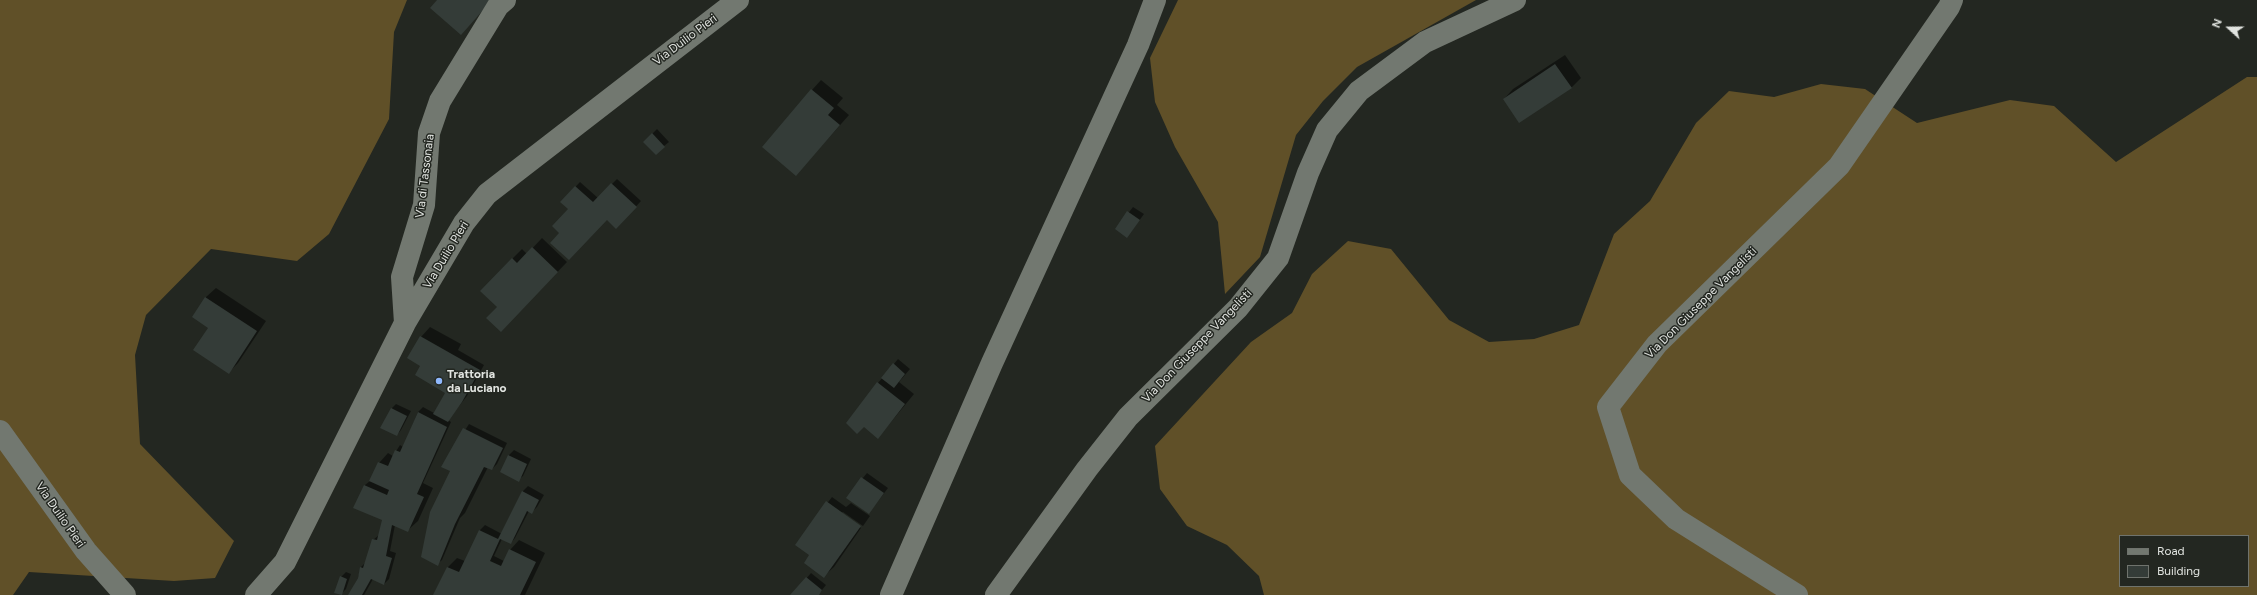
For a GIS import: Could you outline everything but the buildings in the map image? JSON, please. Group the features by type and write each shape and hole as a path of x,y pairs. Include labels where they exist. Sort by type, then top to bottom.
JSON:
{"street":[{"name":"Via di Tassonaia","path":"405,322 402,277 424,206 429,133 440,101 498,6 505,0"},
{"name":"Via Duilio Pieri","path":"256,595 285,562 405,322 464,223 487,194 738,0"},
{"path":"891,595 992,362 1138,45 1155,0"},
{"name":"Via Don Giuseppe Vangelisti","path":"996,595 1087,469 1128,417 1238,308 1278,258 1308,173 1327,130 1359,91 1425,42 1515,0"},
{"name":"Via Don Giuseppe Vangelisti","path":"1797,595 1676,519 1630,475 1608,407 1657,344 1839,166 1949,7 1952,0"},
{"name":"Via Duilio Pieri","path":"0,430 86,551 125,595"}],"shaded area":[{"path":"0,0 407,0 394,32 389,119 329,234 297,261 211,249 146,315 135,355 140,444 234,541 215,578 174,581 29,572 13,595 0,595"},
{"path":"1178,0 1476,0 1357,67 1323,101 1296,135 1260,257 1225,294 1218,222 1175,147 1155,102 1150,58"},
{"path":"2247,77 2257,77 2257,595 1264,595 1259,576 1227,545 1187,526 1160,489 1155,446 1251,342 1292,313 1312,274 1348,241 1391,249 1449,320 1489,342 1534,339 1579,325 1614,234 1650,201 1696,123 1729,91 1774,97 1821,84 1865,89 1917,123 2010,100 2054,106 2116,162"}],"place":[{"name":"Trattoria da Luciano","path":"439,381"}]}
